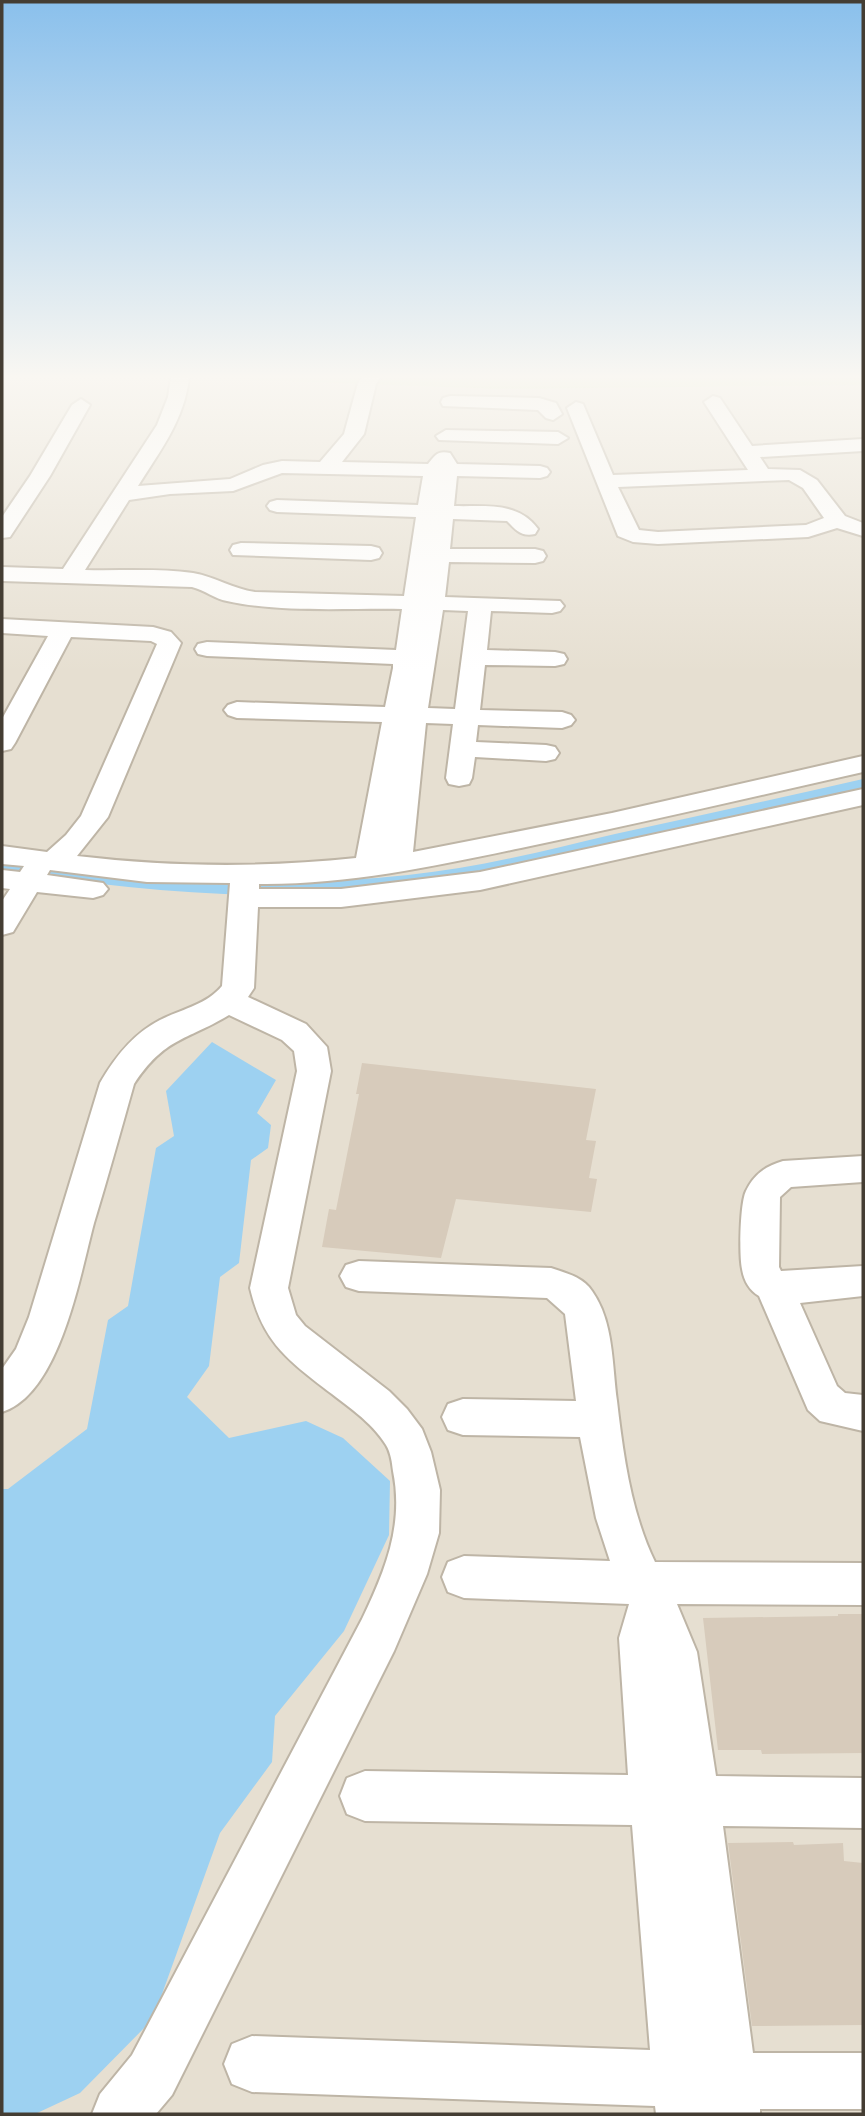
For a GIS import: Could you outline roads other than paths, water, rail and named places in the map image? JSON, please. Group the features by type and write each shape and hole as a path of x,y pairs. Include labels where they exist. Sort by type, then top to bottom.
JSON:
{"street":[{"path":"2,532 40,476"},
{"path":"70,576 134,476"},
{"path":"121,495 170,488 233,485 254,476"},
{"path":"369,866 405,716 440,476"},
{"path":"604,476 626,531 641,538 808,531 837,521"},
{"path":"606,481 722,476"},
{"path":"798,476 804,478 837,521 863,530"},
{"path":"277,506 514,516 527,530"},
{"path":"362,601 380,509"},
{"path":"241,550 372,553"},
{"path":"429,555 535,556"},
{"path":"2,574 194,580 215,586 229,595 255,599 552,606"},
{"path":"460,778 480,604"},
{"path":"2,626 153,634 163,637 169,643 94,817 76,841 32,871 2,925"},
{"path":"2,743 63,629"},
{"path":"207,649 415,658"},
{"path":"474,657 555,659"},
{"path":"2,683 34,684"},
{"path":"237,710 562,720"},
{"path":"397,863 405,716"},
{"path":"463,750 546,753"},
{"path":"244,887 283,875 397,863 612,821 863,765"},
{"path":"2,855 32,871 130,892 244,887 341,898 480,881 863,797"},
{"path":"2,1395 12,1387 29,1363 48,1318 117,1083 134,1057 161,1035 215,1011 228,1001 238,988 244,887"},
{"path":"120,2114 152,2075 365,1659 407,1575 420,1523 419,1485 407,1443 379,1407 289,1338 275,1315 269,1288 314,1071 310,1047 294,1032 228,1001"},
{"path":"863,1169 783,1174 770,1182 762,1195 760,1267 764,1280 774,1286 793,1288 863,1281"},
{"path":"359,1276 551,1283 569,1290 579,1298 587,1319 610,1494 625,1544 648,1594 642,1638 675,1803 706,2097"},
{"path":"774,1286 822,1398 835,1409 863,1413"},
{"path":"463,1417 601,1419"},
{"path":"464,1577 648,1594 863,1584"},
{"path":"365,1797 675,1803 863,1803"},
{"path":"252,2064 706,2097 863,2081"}],"water":[{"path":"212,1042 276,1080 257,1113 271,1125 268,1148 251,1160 239,1263 220,1277 209,1366 187,1397 229,1438 306,1421 343,1438 390,1481 389,1535 344,1631 275,1716 272,1762 220,1833 153,2019 80,2093 35,2114 2,2114 2,1489 8,1489 87,1429 108,1320 128,1306 156,1148 174,1136 166,1091"}],"waterway":[{"path":"2,864 103,878 204,887 306,889 408,882 507,866 863,785"}]}
